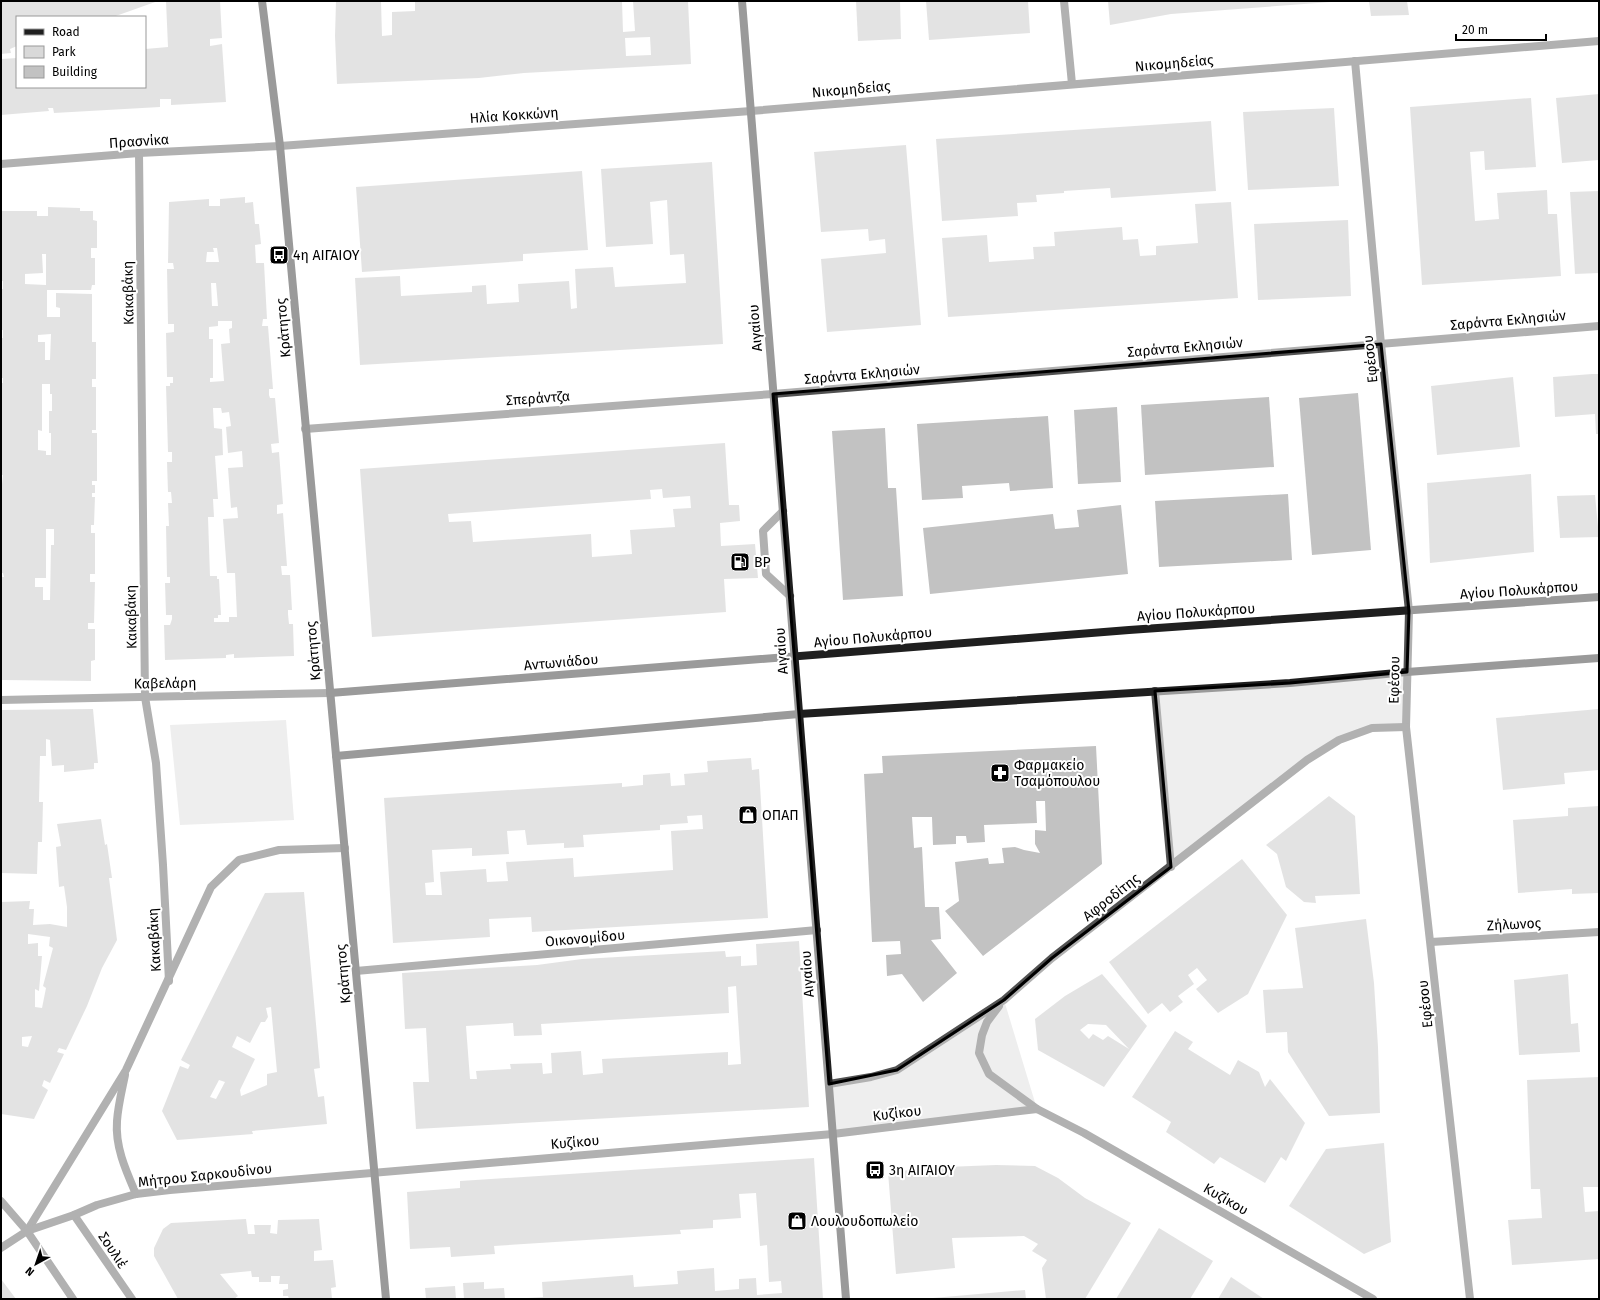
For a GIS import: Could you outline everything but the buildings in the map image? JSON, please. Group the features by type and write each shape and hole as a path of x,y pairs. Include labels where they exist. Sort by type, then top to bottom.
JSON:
{"street":[{"name":"Κράτητος","path":"262,1 280,146 386,1299"},
{"name":"Αιγαίου","path":"742,1 846,1299"},
{"path":"1064,1 1072,84"},
{"name":"Νικομηδείας","path":"751,111 1599,41"},
{"name":"Εφέσου","path":"1355,61 1381,344 1409,611 1406,727 1470,1299"},
{"name":"Ηλία Κοκκώνη","path":"280,146 751,111"},
{"name":"Πρασνίκα","path":"1,164 139,153 280,146"},
{"name":"Κακαβάκη","path":"27,1231 126,1070 169,981 156,763 145,697 139,153"},
{"name":"Σαράντα Εκλησιών","path":"773,394 1599,326"},
{"name":"Σπεράντζα","path":"305,429 773,394"},
{"path":"783,511 763,531 766,574 790,596"},
{"name":"Αγίου Πολυκάρπου","path":"795,656 1129,630 1599,597"},
{"name":"Αντωνιάδου","path":"330,693 795,656"},
{"path":"336,756 799,714 1290,683 1407,672 1599,658"},
{"path":"1155,691 1171,867"},
{"name":"Καβελάρη","path":"1,700 330,693"},
{"name":"Αφροδίτης","path":"829,1084 870,1077 897,1070 1004,1000 1052,958 1307,760 1339,740 1372,728 1406,727"},
{"path":"169,981 211,887 239,860 279,850 345,848"},
{"name":"Οικονομίδου","path":"356,972 817,930"},
{"name":"Ζήλωνος","path":"1431,942 1599,932"},
{"path":"1004,1000 987,1022 982,1035 979,1053 989,1074 1037,1109"},
{"name":"Κακαβάκη","path":"126,1070 117,1128 119,1148 124,1168 136,1194"},
{"name":"Κυζίκου","path":"375,1172 833,1134 1037,1109 1084,1133 1374,1299"},
{"name":"Μήτρου Σαρκουδίνου","path":"1,1248 27,1231 74,1215 97,1205 136,1194 375,1172"},
{"path":"1,1201 27,1231 73,1299"},
{"name":"Σουλιέ","path":"74,1215 132,1299"}],"highlighted area":[{"path":"1381,344 1409,611 1407,672 1290,683 1155,691 1171,867 1052,958 1004,1000 897,1070 829,1084 773,394"}],"green space":[{"path":"1407,672 1406,727 1372,728 1339,740 1171,867 1155,691"},
{"path":"286,720 294,820 180,825 170,725"},
{"path":"1004,1000 1037,1109 833,1134 829,1084 897,1070"}],"place":[{"name":"4η ΑΙΓΑΙΟΥ","path":"279,255"},
{"name":"BP","path":"740,562"},
{"name":"Φαρμακείο Τσαμόπουλου","path":"1000,773"},
{"name":"ΟΠΑΠ","path":"748,815"},
{"name":"3η ΑΙΓΑΙΟΥ","path":"875,1170"},
{"name":"Λουλουδοπωλείο","path":"797,1221"}]}
